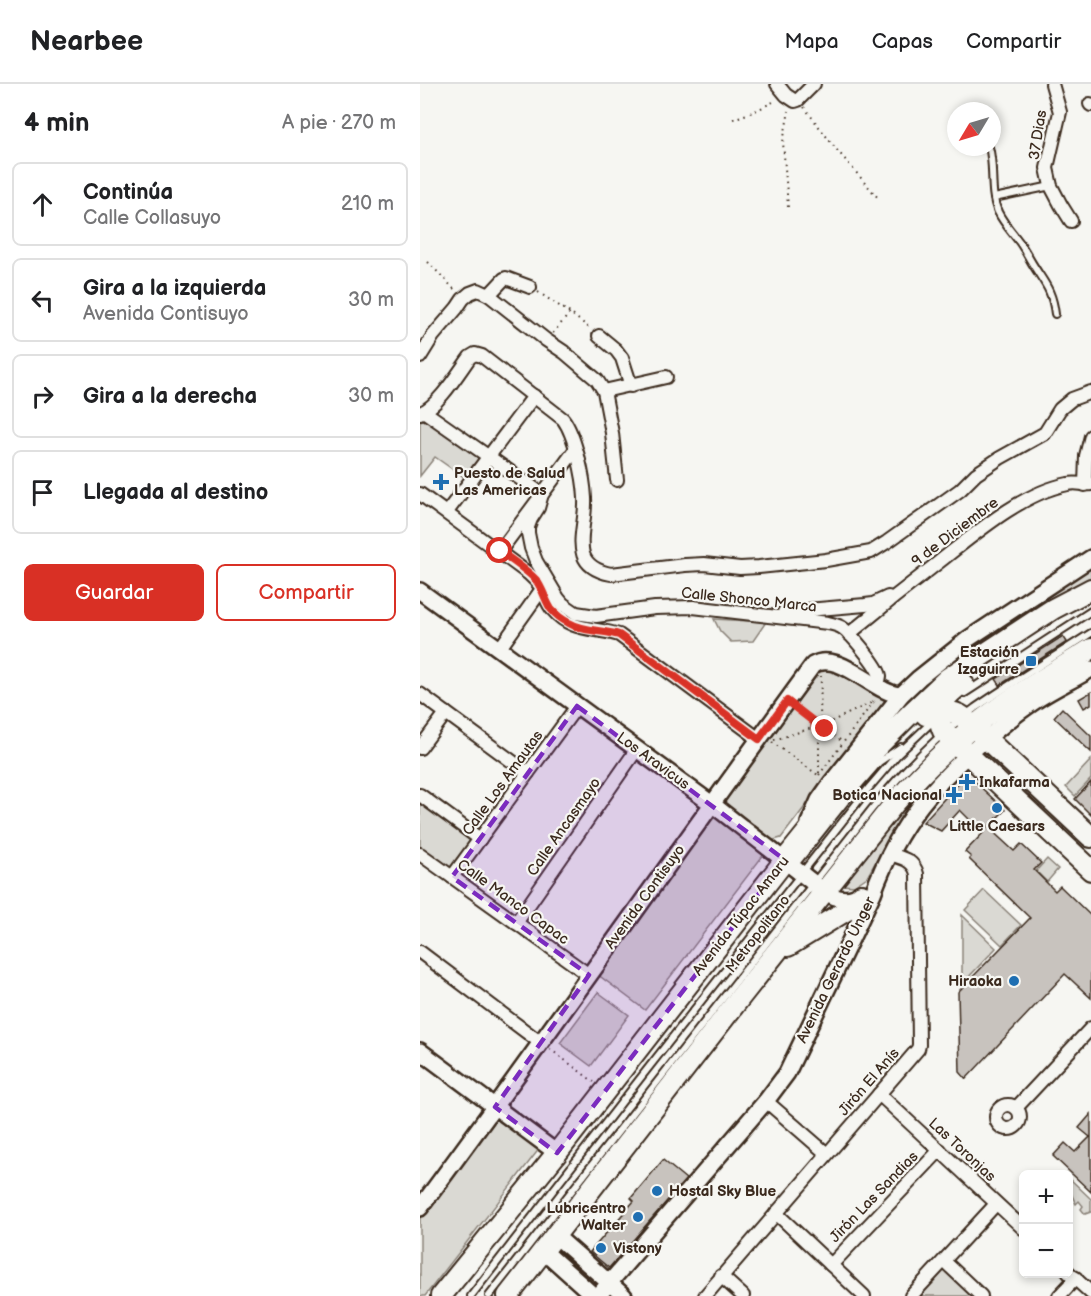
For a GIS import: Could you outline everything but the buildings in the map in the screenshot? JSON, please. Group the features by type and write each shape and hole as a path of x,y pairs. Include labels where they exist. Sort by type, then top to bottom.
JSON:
{"main road":[{"name":"Avenida Túpac Amaru","path":"508,1296 773,956 804,875 803,837 865,760 921,702 954,674 1045,614 1091,589"},
{"path":"1085,864 956,726 944,700 956,688 1091,595"},
{"name":"Avenida Túpac Amaru","path":"441,1296 606,1090 804,875 894,804 956,726 1013,699 1091,649"},
{"path":"897,727 917,717 956,726 1091,838"},
{"path":"1085,864 1077,851 1080,843 1091,838"},
{"path":"773,956 847,910 861,895"}],"street":[{"path":"777,84 792,98 814,84"},
{"name":"37 Dias","path":"1052,84 1060,112 1047,168 1051,186 1071,221"},
{"path":"489,295 506,278 530,287"},
{"path":"420,357 433,336 463,299 478,290 489,295 597,380 604,391 612,433 617,480"},
{"path":"599,336 622,358 631,386"},
{"path":"542,494 489,456 422,413 434,405 470,357 475,354 482,356 534,396 563,419 570,428 585,498 585,516 580,541 583,552 595,568 611,574 685,565 704,564 740,568 791,564 871,552 960,490 976,474 1045,433 1060,409 1072,399 1091,392"},
{"path":"604,391 666,377"},
{"path":"447,512 534,396"},
{"path":"1088,484 1086,456 1091,436"},
{"path":"500,551 575,450"},
{"name":"9 de Diciembre","path":"849,633 955,549 1021,502 1067,484 1076,482 1088,484"},
{"path":"420,494 529,574 542,589 550,608 572,625 619,635 765,740"},
{"name":"Calle Shonco Marca","path":"542,494 528,527 531,548 558,598 576,613 596,616 674,607 718,609 828,623 840,626 849,633"},
{"path":"803,837 819,800 825,779 849,746 901,695 926,671 968,639 1091,558"},
{"path":"759,615 873,604 908,586"},
{"path":"500,648 542,589"},
{"name":"Los Aravicus","path":"420,591 712,804 833,897 852,898 861,895"},
{"path":"849,633 877,669 880,678 875,689"},
{"name":"Avenida Contisuyo","path":"420,1208 712,804 765,740 787,701 813,665 822,661 835,664 848,669 875,689 901,695"},
{"name":"Avenida Gerardo Unger","path":"596,1296 766,1101 787,1073 873,893 882,868 911,817 953,767 956,726 1012,717 1036,700 1091,669"},
{"path":"420,694 528,773"},
{"name":"Calle Los Amautas","path":"452,877 577,706"},
{"path":"420,748 446,713"},
{"name":"Calle Ancasmayo","path":"516,923 637,749"},
{"name":"Calle Manco Capac","path":"420,795 480,839"},
{"name":"Calle Manco Capac","path":"420,854 589,975"},
{"name":"Jirón El Anís","path":"705,1296 918,1049 917,874 916,868 908,860 890,854"},
{"path":"861,895 873,884 882,868"},
{"path":"420,952 541,1042"},
{"path":"1016,1108 1091,1028"},
{"path":"421,1055 557,1153"},
{"name":"Las Toronjas","path":"879,1094 1019,1225"},
{"path":"766,1101 827,1154"},
{"name":"Jirón Las Sandias","path":"831,1264 940,1150"},
{"path":"911,1296 996,1204"},
{"path":"776,1213 864,1296"},
{"path":"550,1243 609,1282 624,1296"},
{"path":"550,1243 596,1296"},
{"path":"944,1261 981,1296"},
{"path":"722,1276 742,1296"},
{"path":"1073,1276 1091,1293"},
{"path":"1059,1296 1070,1278"}],"lane":[{"path":"991,156 994,198 1000,216 1047,285 1054,314"},
{"path":"994,198 1051,186"},
{"path":"962,695 1091,611"},
{"name":"Metropolitano","path":"471,1296 642,1076 804,875 852,793 879,762 914,738 956,726 975,708 1091,633"},
{"name":"Metropolitano","path":"489,1296 880,774 914,738"}],"path":[{"path":"733,119 792,98"},
{"path":"792,98 879,199"},
{"path":"788,207 783,142 792,98"},
{"path":"428,262 463,299"},
{"path":"530,287 553,300 599,336"},
{"path":"546,340 570,313"},
{"path":"815,681 821,672 820,718"},
{"path":"825,779 849,746 875,700 875,689"},
{"path":"826,724 875,700"},
{"path":"787,701 814,722"},
{"path":"814,722 820,718"},
{"path":"820,718 825,721 825,729"},
{"path":"814,722 814,728"},
{"path":"765,740 814,728 819,731 825,729"},
{"path":"825,729 849,746"},
{"path":"819,731 825,779"},
{"path":"765,740 777,733"},
{"path":"765,740 825,779"},
{"path":"541,1042 606,1090"}],"highlighted area":[{"path":"577,706 785,860 557,1153 495,1107 589,975 452,877"}],"shaded area":[{"path":"428,418 482,455 465,478 435,457 420,476 420,421"},
{"path":"1091,562 1091,578 965,654 961,648"},
{"path":"714,619 766,622 753,641 731,642 720,631"},
{"path":"817,665 839,669 882,695 885,702 781,838 767,839 717,802"},
{"path":"1091,760 1091,779 1075,796 1066,787"},
{"path":"931,778 895,828 867,877 854,886 842,885 904,803"},
{"path":"420,799 475,840 452,871 420,847"},
{"path":"713,812 765,853 645,1010 597,974"},
{"path":"1047,859 1058,869 1047,882 1036,871"},
{"path":"984,890 1021,925 1002,945 965,910"},
{"path":"962,915 996,948 962,984"},
{"path":"598,992 629,1015 591,1066 560,1043"},
{"path":"495,1114 540,1148 425,1296 420,1296 420,1217"},
{"path":"1073,1182 1091,1199 1091,1212 1085,1214 1079,1201 1076,1204 1073,1198"},
{"path":"944,1267 975,1296 918,1296"}],"place":[{"name":"Puesto de Salud Las Americas","path":"441,482"},
{"name":"Estación Izaguirre","path":"1031,661"},
{"name":"Inkafarma","path":"967,782"},
{"name":"Botica Nacional","path":"954,795"},
{"name":"Little Caesars","path":"997,808"},
{"name":"Hiraoka","path":"1014,981"},
{"name":"Hostal Sky Blue","path":"657,1191"},
{"name":"Lubricentro Walter","path":"638,1217"},
{"name":"Vistony","path":"601,1248"}],"route":[{"path":"500,551 537,582 550,608 556,614 572,625 619,635 759,739 787,701 814,722 815,729 819,731 825,729"}]}
